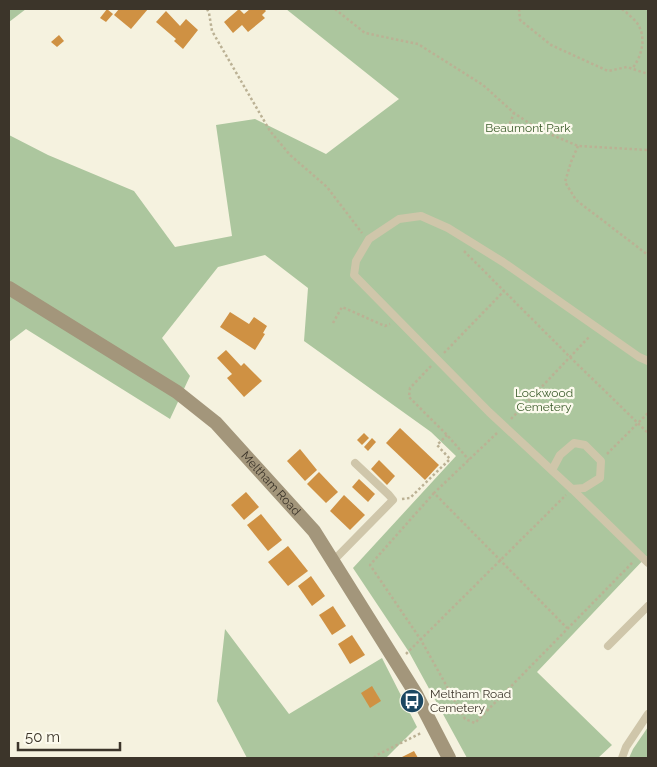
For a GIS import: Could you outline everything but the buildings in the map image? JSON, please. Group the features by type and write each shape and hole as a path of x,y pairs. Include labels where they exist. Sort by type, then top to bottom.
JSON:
{"main road":[{"name":"Meltham Road","path":"9,288 177,392 216,423 314,531 416,694 449,758"}],"lane":[{"path":"648,361 638,357 503,262 448,228 421,216 399,219 369,239 356,261 354,275 398,321 504,426 648,563"},
{"path":"552,470 560,455 574,443 585,445 601,461 600,478 584,488 572,489"},
{"path":"333,561 393,500 355,463"},
{"path":"608,646 648,606"},
{"path":"622,758 626,747 648,714"}],"path":[{"path":"207,9 212,31 270,131 290,156 326,187 369,239"},
{"path":"335,9 365,33 418,44 483,85 514,113 538,129 578,146 648,150"},
{"path":"519,9 520,20 552,45 608,71 627,68 648,74"},
{"path":"622,9 638,24 644,43 632,69"},
{"path":"506,133 514,113"},
{"path":"578,146 570,162 565,182 576,200 648,255"},
{"path":"460,247 648,433"},
{"path":"469,460 447,435 408,397 410,388 504,291"},
{"path":"334,323 342,307 386,326 398,321"},
{"path":"598,328 504,426 434,493 370,565 421,640 465,719 475,723 640,555"},
{"path":"601,461 648,413"},
{"path":"393,500 410,498 450,459 437,446 447,435"},
{"path":"396,661 409,652 572,489"},
{"path":"434,493 567,628"},
{"path":"374,758 417,735"}],"green space":[{"path":"9,9 26,9 9,22"},
{"path":"286,9 648,9 648,555 537,672 612,745 598,758 467,758 409,652 353,568 456,456 431,432 304,341 308,288 265,255 218,267 162,338 190,376 170,419 26,329 9,342 9,135 48,155 134,191 175,247 232,236 216,125 255,119 326,154 399,99"},
{"path":"225,629 289,714 382,658 417,727 386,758 247,758 217,701"},
{"path":"648,727 648,758 629,758 633,749"}],"place":[{"name":"Meltham Road Cemetery","path":"412,701"}],"park label":[{"name":"Beaumont Park","path":"528,128"},
{"name":"Lockwood Cemetery","path":"544,400"}]}
